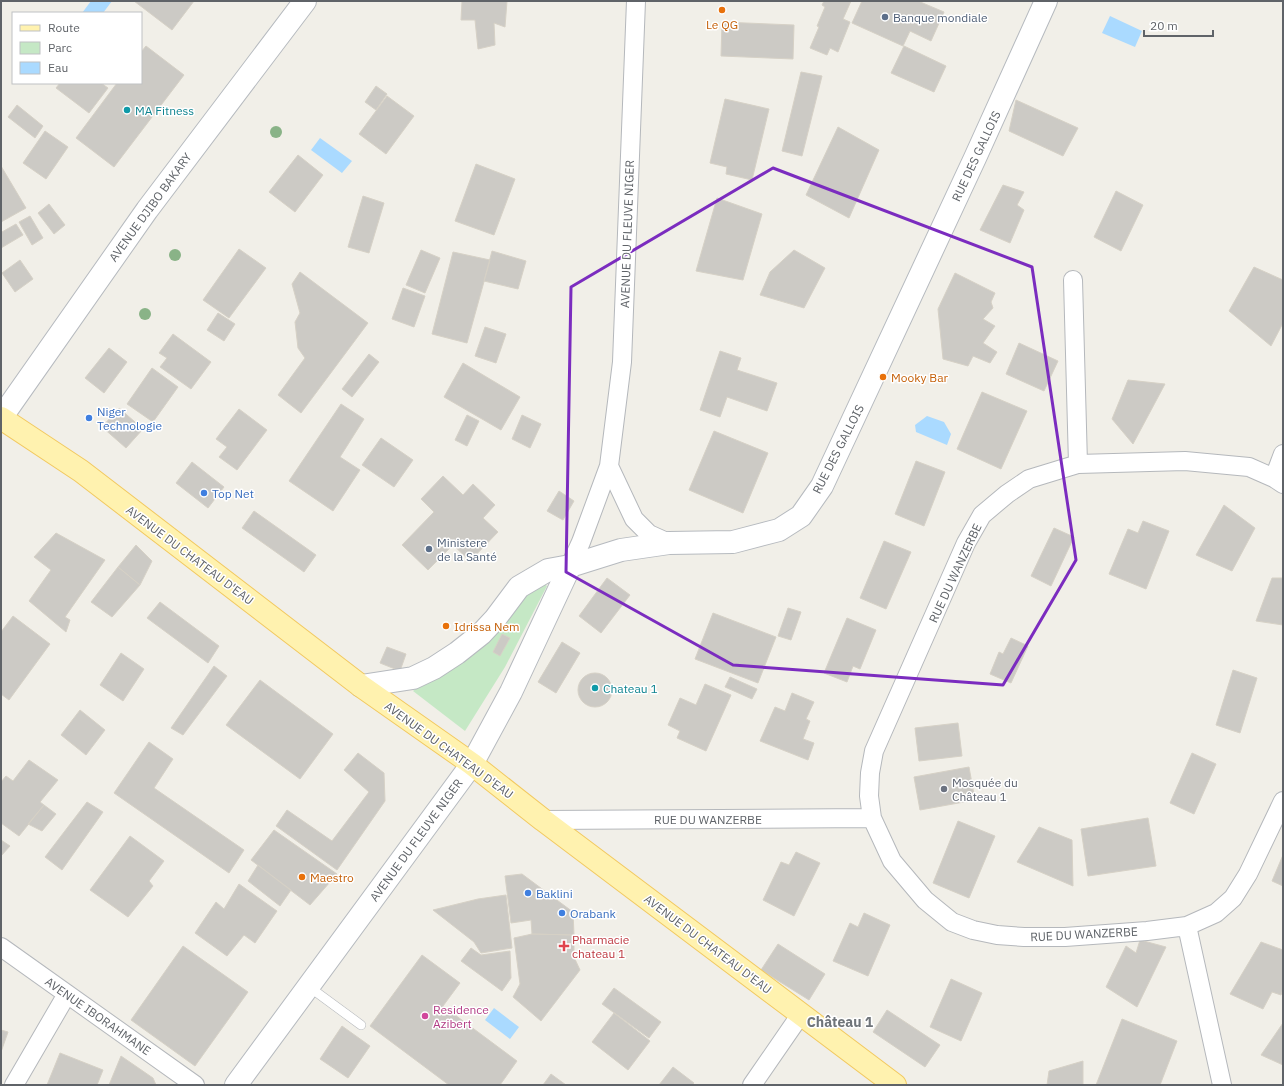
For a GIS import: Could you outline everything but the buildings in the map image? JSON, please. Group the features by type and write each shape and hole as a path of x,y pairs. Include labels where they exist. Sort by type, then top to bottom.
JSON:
{"main road":[{"name":"AVENUE DU CHATEAU D'EAU","path":"1,418 80,471 361,686 472,764 543,820 896,1085"}],"street":[{"name":"AVENUE DJIBO BAKARY","path":"1,418 146,210 305,1"},
{"name":"AVENUE DU FLEUVE NIGER","path":"236,1085 472,764 511,692 581,542 609,466 622,362 636,1"},
{"name":"RUE DES GALLOIS","path":"361,686 413,678 434,668 456,654 481,634 495,619 519,587 548,570 570,566 622,550 669,544 733,542 779,530 801,516 822,486 975,158 1046,1"},
{"path":"1073,280 1078,464"},
{"path":"1278,481 1283,454"},
{"name":"RUE DU WANZERBE","path":"1278,481 1248,467 1184,461 1078,464 1029,479 1007,494 982,515 966,544 874,751 868,796 872,818 892,861 925,900 952,922 973,930 1017,937 1065,937 1147,931 1187,926 1216,913 1233,898 1248,874 1283,801"},
{"path":"609,466 634,518 649,534 669,544"},
{"name":"RUE DU WANZERBE","path":"543,820 872,818"},
{"path":"1187,926 1222,1085"},
{"name":"AVENUE IBORAHMANE","path":"1,947 195,1085"},
{"path":"14,1085 67,994"},
{"path":"752,1085 801,1014"}],"lane":[{"path":"308,986 361,1025"}],"highlighted area":[{"path":"773,168 1032,267 1076,560 1003,685 733,665 566,572 571,287"}],"green space":[{"path":"539,580 547,586 505,667 465,731 413,691"}],"water":[{"path":"91,1 112,1 104,12 83,12"},
{"path":"1110,16 1142,31 1135,47 1102,33"},
{"path":"320,138 352,161 342,173 311,150"},
{"path":"927,416 944,422 951,434 947,445 916,432 915,425"},
{"path":"494,1008 519,1027 510,1039 485,1020"}],"place":[{"name":"Le QG","path":"722,10"},
{"name":"Banque mondiale","path":"885,17"},
{"name":"MA Fitness","path":"127,110"},
{"name":"Mooky Bar","path":"883,377"},
{"name":"Niger Technologie","path":"89,418"},
{"name":"Top Net","path":"204,493"},
{"name":"Ministere de la Santé","path":"429,549"},
{"name":"Idrissa Nem","path":"446,626"},
{"name":"Chateau 1","path":"595,688"},
{"name":"Mosquée du Château 1","path":"944,789"},
{"name":"Maestro","path":"302,877"},
{"name":"Baklini","path":"528,893"},
{"name":"Orabank","path":"562,913"},
{"name":"Pharmacie chateau 1","path":"564,946"},
{"name":"Residence Azibert","path":"425,1016"}],"district":[{"name":"Château 1","path":"840,1022"}]}
